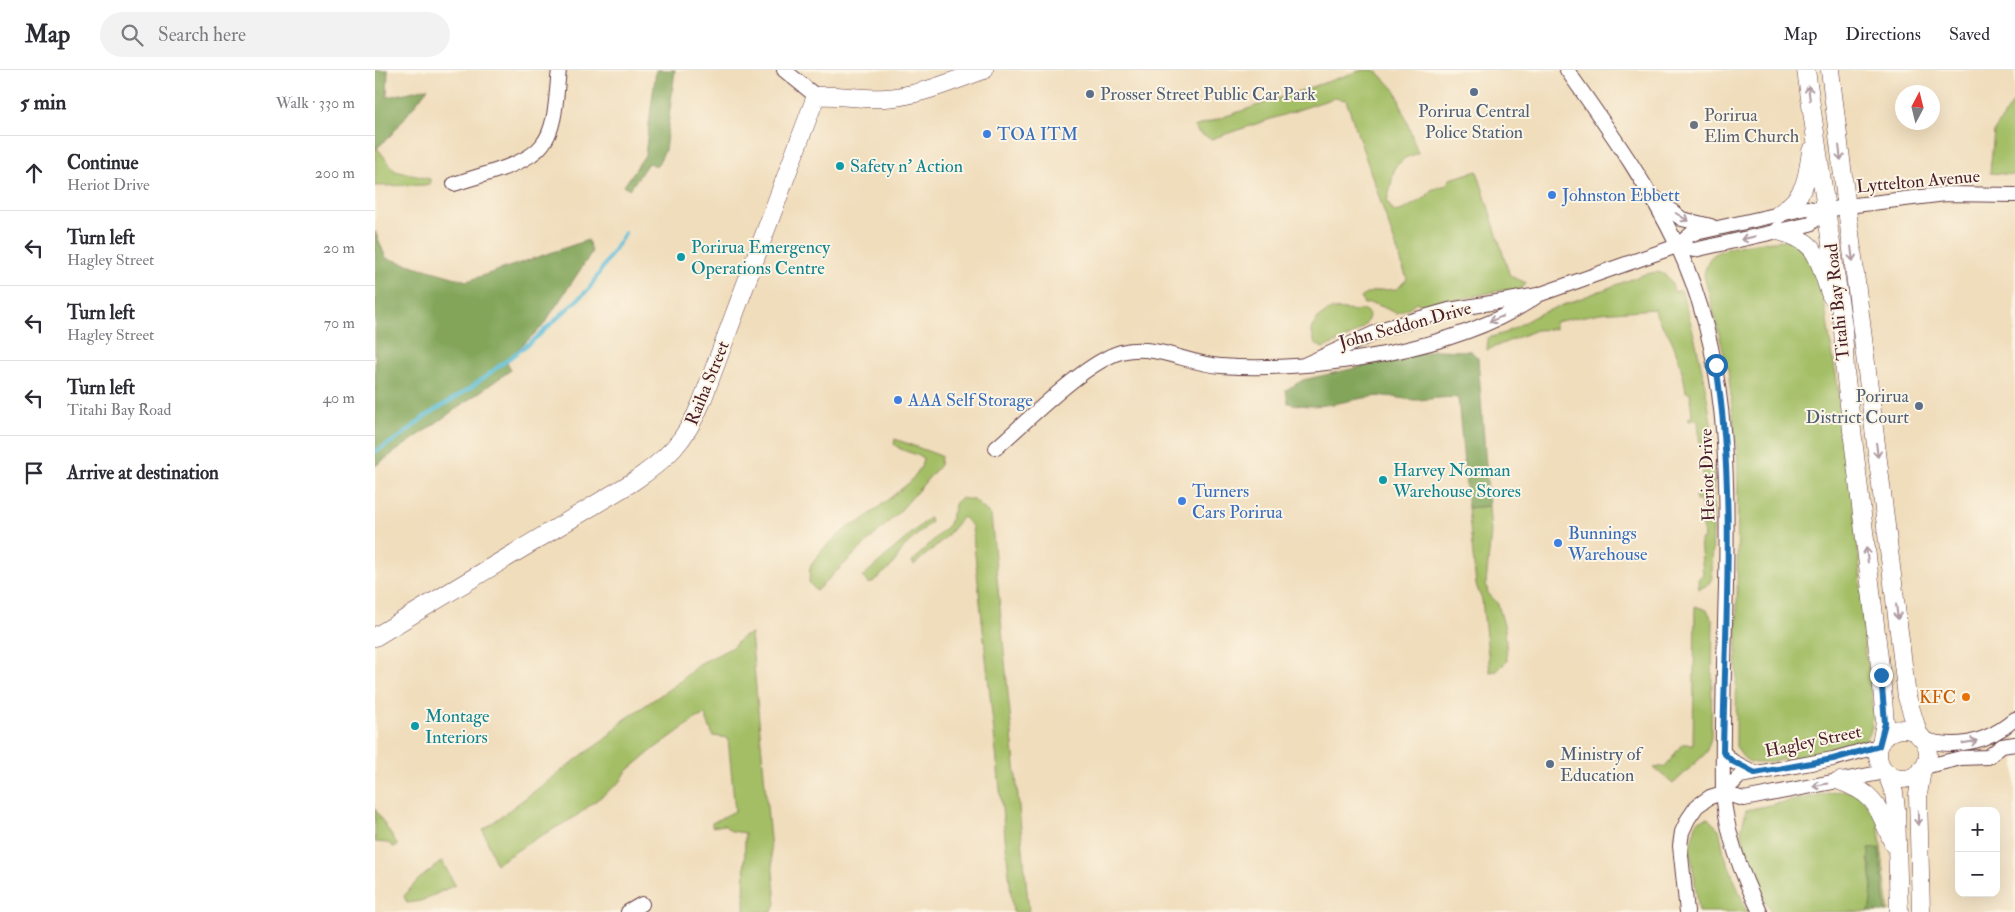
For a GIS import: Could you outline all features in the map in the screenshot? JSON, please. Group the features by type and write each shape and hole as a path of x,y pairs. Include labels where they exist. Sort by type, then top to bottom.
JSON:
{"main road":[{"path":"816,96 833,95 874,99 899,96 984,70"},
{"name":"Titahi Bay Road","path":"1807,70 1813,128 1825,211 1831,237 1843,327 1845,371 1881,675 1885,723 1880,744"},
{"name":"Titahi Bay Road","path":"1830,70 1907,697 1921,738"},
{"name":"Raiha Street","path":"375,637 631,483 670,454 680,443 699,408 816,96"},
{"path":"1813,128 1805,185 1801,195 1778,222 1810,244 1817,255 1843,327"},
{"path":"1899,912 1894,792 1879,762 1880,744 1891,732 1901,730 1911,731 1921,738 1927,752 1918,802 1921,912"},
{"path":"1886,773 1895,778 1908,778 1923,768"},
{"path":"1841,781 1864,791 1875,801 1897,850"}],"street":[{"path":"454,184 530,156 543,145 552,119 559,70"},
{"path":"784,70 816,96"},
{"name":"Heriot Drive","path":"1567,70 1649,193 1677,246 1706,328 1716,365 1724,425 1727,506 1723,793 1725,816 1737,860 1760,912"},
{"path":"1649,193 1682,218 1699,224 1721,226"},
{"name":"Lyttelton Avenue","path":"1677,246 1691,234 1721,226 1778,222 1810,224 1825,211 1847,206 1946,194 2015,195"},
{"name":"Lyttelton Avenue","path":"1677,246 1694,250 1778,222"},
{"name":"John Seddon Drive","path":"1304,365 1386,328 1449,310 1538,295 1677,246"},
{"name":"John Seddon Drive","path":"996,448 1088,369 1121,352 1159,351 1217,366 1258,369 1373,356 1454,335 1517,310 1538,295"},
{"path":"1923,768 1951,759 1988,757 2004,741 2015,719"},
{"path":"1921,738 1937,744 2004,741"},
{"name":"Hagley Street","path":"1687,912 1680,846 1682,832 1697,806 1710,797 1723,793 1740,776 1833,759 1880,744"},
{"name":"Hagley Street","path":"1723,752 1732,761 1755,773"},
{"path":"1723,793 1744,799 1886,773"},
{"path":"628,912 642,904"}],"green space":[{"path":"375,70 388,70 387,97 428,88 392,134 375,150"},
{"path":"656,70 675,70 665,150 657,166 648,163 630,189 624,186 645,155"},
{"path":"1362,70 1376,70 1396,91 1418,153 1405,158 1395,167 1387,202 1394,212 1403,210 1426,197 1431,190 1446,185 1450,179 1477,171 1510,276 1527,283 1519,289 1513,291 1503,290 1428,306 1423,306 1416,302 1397,313 1377,305 1364,304 1361,298 1365,295 1378,290 1397,289 1407,279 1346,100 1334,98 1211,139 1200,134 1194,127"},
{"path":"2015,100 2015,175 1990,173 1994,131"},
{"path":"375,145 395,171 430,179 430,185 375,186"},
{"path":"375,231 386,258 467,281 588,240 592,252 542,327 506,360 511,370 375,466"},
{"path":"1785,240 1799,246 1810,256 1823,293 1853,494 1865,655 1868,662 1873,714 1870,734 1865,741 1859,744 1812,755 1755,763 1741,755 1736,746 1738,462 1728,370 1704,275 1710,258 1721,251 1749,244"},
{"path":"1657,272 1669,279 1674,292 1681,290 1687,309 1701,365 1711,422 1714,442 1708,446 1700,448 1698,420 1689,421 1688,418 1692,417 1690,392 1686,392 1674,347 1655,309 1600,313 1555,322 1555,329 1536,330 1487,350 1488,338 1505,333 1539,314 1645,274"},
{"path":"1331,309 1365,310 1369,315 1367,321 1358,332 1323,348 1315,344 1311,329 1318,318"},
{"path":"1435,350 1471,351 1478,358 1489,506 1468,508 1458,398 1447,397 1415,400 1384,396 1314,406 1288,403 1286,390 1303,380"},
{"path":"895,439 941,456 940,465 901,510 816,591 809,582 810,567 822,550 848,527 860,522 910,482 921,467 923,458 897,447 894,444"},
{"path":"1702,463 1714,466 1712,578 1708,585 1699,589 1698,579 1703,574 1700,540 1704,539 1701,501 1696,501 1695,496 1704,495"},
{"path":"960,498 974,500 991,515 1029,912 1013,912 972,526 963,517 944,539 914,565 912,562 949,524 956,502"},
{"path":"1489,506 1491,532 1486,584 1488,593 1498,604 1505,629 1507,661 1497,671 1490,672 1482,600 1476,585 1468,508"},
{"path":"930,517 931,522 906,545 891,567 870,584 862,577"},
{"path":"1695,606 1707,610 1713,621 1711,738 1706,753 1673,784 1654,768 1666,766 1682,744 1693,744"},
{"path":"751,634 776,904 772,912 744,912 745,833 731,831 724,825 712,827 712,823 735,811 728,738 713,736 705,715 697,718 655,748 626,772 621,781 575,817 535,839 496,864 483,830 604,740 624,720 678,683 699,664 731,648 743,637"},
{"path":"1844,790 1860,795 1878,821 1889,912 1886,912 1879,848 1868,859 1871,886 1869,912 1771,912 1752,876 1741,831 1746,810"},
{"path":"375,809 398,846 394,847 388,843 375,842"},
{"path":"1708,818 1719,829 1724,853 1747,912 1699,912 1690,847 1697,821"},
{"path":"1879,848 1886,912 1869,912 1872,877 1869,849"},
{"path":"442,861 455,885 421,901 407,903 404,896 418,880"}],"waterway":[{"path":"375,452 403,435 424,417 469,389 536,338 589,289 625,233"}],"place":[{"name":"Porirua Central Police Station","path":"1474,92"},
{"name":"Prosser Street Public Car Park","path":"1090,94"},
{"name":"Porirua Elim Church","path":"1694,125"},
{"name":"TOA ITM","path":"987,134"},
{"name":"Safety n' Action","path":"840,166"},
{"name":"Johnston Ebbett","path":"1552,195"},
{"name":"Porirua Emergency Operations Centre","path":"681,257"},
{"name":"AAA Self Storage","path":"898,400"},
{"name":"Porirua District Court","path":"1919,406"},
{"name":"Harvey Norman Warehouse Stores","path":"1383,480"},
{"name":"Turners Cars Porirua","path":"1182,501"},
{"name":"Bunnings Warehouse","path":"1558,543"},
{"name":"KFC","path":"1966,697"},
{"name":"Montage Interiors","path":"415,726"},
{"name":"Ministry of Education","path":"1550,764"}],"route":[{"path":"1716,365 1724,425 1727,506 1723,752 1732,761 1755,773 1833,759 1879,746 1885,723 1881,675"}]}
